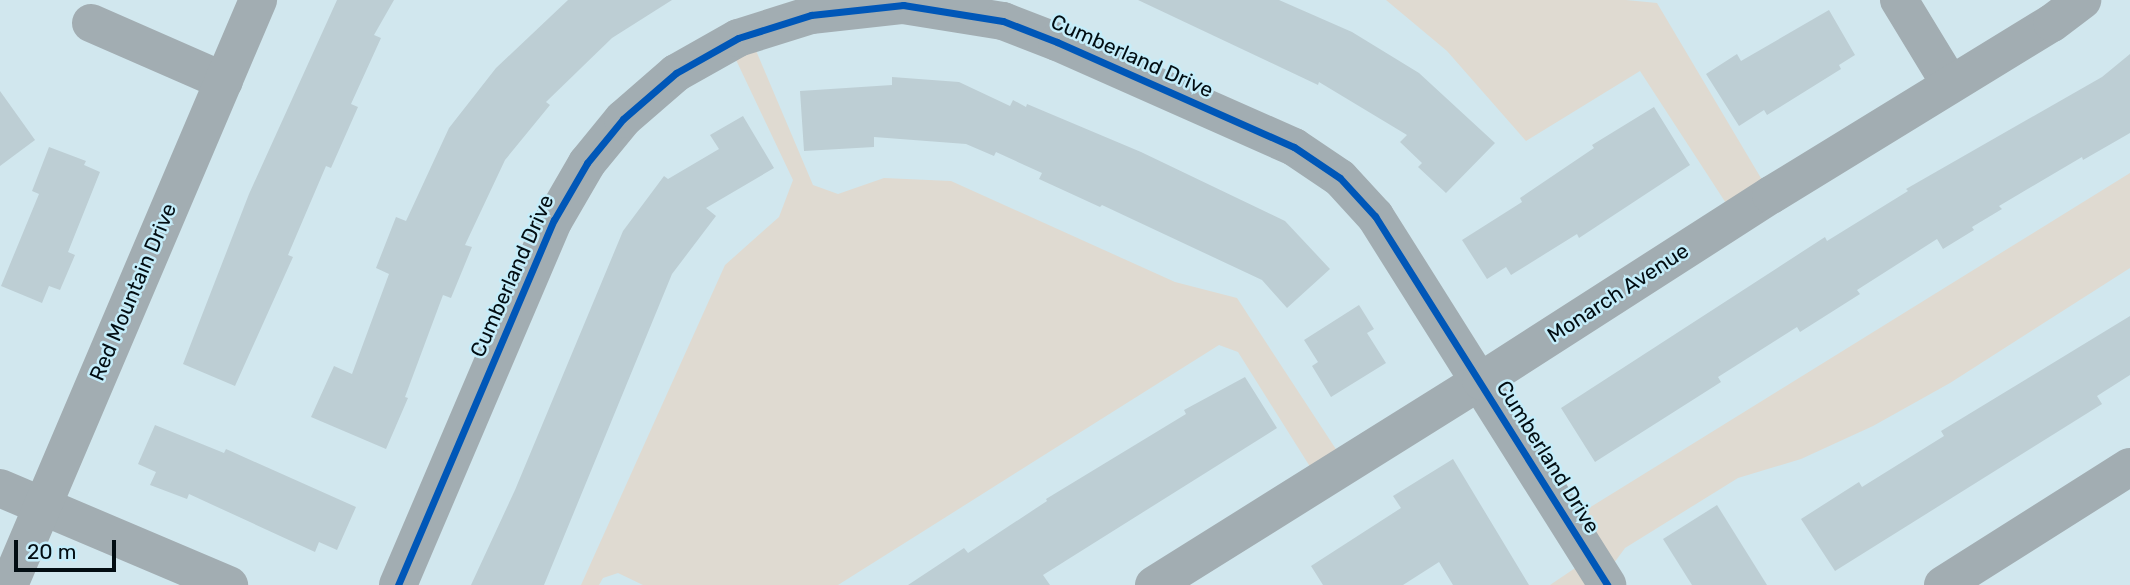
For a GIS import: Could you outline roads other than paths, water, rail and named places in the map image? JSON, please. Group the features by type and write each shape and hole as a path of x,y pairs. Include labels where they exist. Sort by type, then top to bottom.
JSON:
{"street":[{"name":"Red Mountain Drive","path":"9,585 258,0"},
{"path":"1899,0 1950,84"},
{"name":"Monarch Avenue","path":"1154,585 1950,84 2052,23 2082,0"},
{"name":"Cumberland Drive","path":"398,585 554,220 587,163 631,110 676,73 738,38 811,15 903,5 1003,21 1057,42 1294,147 1340,178 1375,216 1608,585"},
{"path":"91,23 223,81"},
{"path":"1943,585 1989,573 2130,467"},
{"path":"0,488 229,585"}]}
